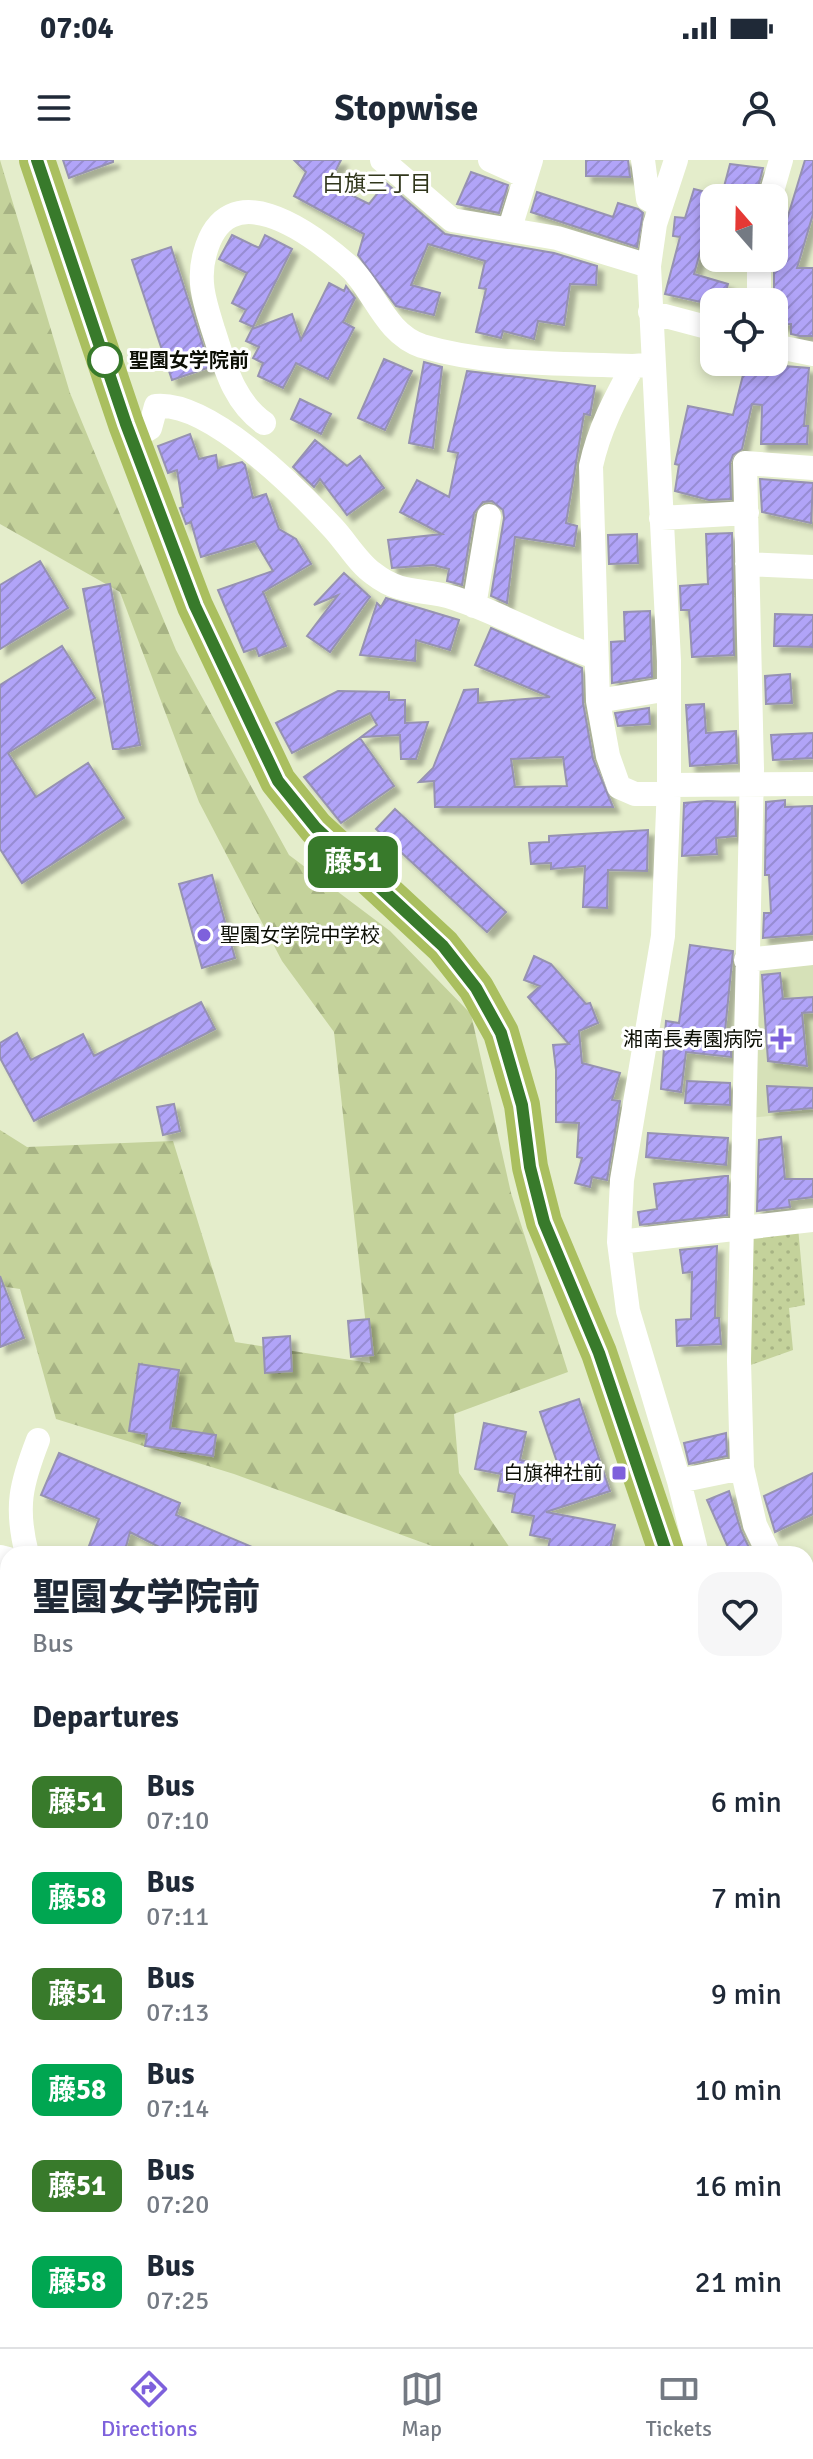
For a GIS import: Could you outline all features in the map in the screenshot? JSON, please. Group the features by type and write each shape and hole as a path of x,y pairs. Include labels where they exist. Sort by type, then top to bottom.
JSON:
{"highway":[{"path":"37,160 132,439 195,606 278,781 316,828 443,946 476,988 501,1033 522,1105 530,1167 544,1222 599,1353 664,1546"}],"street":[{"path":"382,160 452,220 510,228 649,266"},
{"path":"490,160 528,168 510,228"},
{"path":"643,160 648,199 660,206"},
{"path":"676,160 660,206 649,266 650,312 643,365 661,518 669,689 669,789 663,936 621,1190 619,1242 632,1326 679,1481 695,1546"},
{"path":"774,184 781,160"},
{"path":"264,423 238,399 201,286 204,257 216,229 234,215 246,212 279,217 348,264 370,291 387,322 419,345 507,360 643,365"},
{"path":"650,312 700,325"},
{"path":"788,349 813,354"},
{"path":"643,365 600,430 591,466 598,701 608,756 619,787 635,794 669,789 813,784"},
{"path":"132,439 150,428 156,406 168,405 197,416 251,451 332,527 372,573 402,591 453,597 596,657"},
{"path":"765,1546 755,1525 742,1468 741,1229 750,785 745,463 813,468"},
{"path":"661,518 747,513"},
{"path":"474,606 489,516"},
{"path":"747,564 813,567"},
{"path":"598,701 669,689"},
{"path":"746,960 813,953"},
{"path":"619,1242 813,1220"},
{"path":"25,1546 20,1529 19,1497 38,1440"},
{"path":"679,1481 742,1468"}],"shaded area":[{"name":"湘南長寿園病院","path":"813,960 813,1112 749,1118 751,966"}],"green space":[{"path":"0,160 70,393 176,650 289,855 390,931 471,1014 511,1193 568,1372 454,1414 459,1473 509,1546 432,1546 234,1474 56,1419 20,1289 0,1286 0,1130 27,1147 173,1141 235,1342 370,1363 334,1032 282,961 199,802 120,592 0,524"},
{"path":"798,1227 805,1305 789,1308 793,1350 745,1367 742,1233"}],"building":[{"path":"63,160 113,160 113,162 69,178"},
{"path":"294,160 341,160 329,184 369,204 386,183 445,234 554,253 597,266 596,285 570,284 564,325 538,321 534,339 503,331 501,338 476,332 486,289 479,288 485,261 428,244 411,285 440,293 434,315 396,306 358,255 364,234 294,196 306,172"},
{"path":"586,160 628,160 630,177 586,176"},
{"path":"805,160 813,160 813,214 797,268 813,268 813,336 791,334 788,288 774,288 774,272 788,272 788,216"},
{"path":"730,164 763,168 759,184 725,184"},
{"path":"471,172 508,185 499,213 457,204"},
{"path":"694,189 700,190 700,252 694,274 728,284 727,288 700,288 700,302 665,294 680,237 673,236 675,217 685,218"},
{"path":"537,192 613,217 618,203 638,209 643,213 637,247 531,212"},
{"path":"232,235 259,248 265,235 292,249 253,327 240,321 246,310 232,303 247,273 219,259"},
{"path":"171,247 210,367 172,380 132,260"},
{"path":"329,283 344,291 346,286 355,298 343,322 354,328 328,379 296,363 283,388 258,376 263,363 253,358 259,347 246,341 252,329 292,314 301,340"},
{"path":"384,359 412,371 385,430 358,418"},
{"path":"424,362 442,367 433,448 409,443"},
{"path":"788,366 809,368 804,426 808,426 807,444 761,444 762,405 752,404 742,449 733,455 730,463 731,499 709,500 675,491 679,465 675,464 688,406 733,415 743,376 788,376"},
{"path":"467,371 595,386 590,415 584,414 566,523 577,526 574,546 515,537 507,603 491,596 504,518 503,510 492,501 483,502 474,513 462,585 447,581 449,569 433,565 392,568 388,540 442,534 400,512 417,480 449,497 458,453 448,451"},
{"path":"300,399 331,414 321,434 291,419"},
{"path":"190,434 199,459 216,455 218,468 242,462 245,465 253,498 266,494 279,529 296,539 311,564 263,592 286,646 259,656 256,648 244,652 218,590 273,571 255,541 201,557 191,522 186,524 180,508 183,507 177,470 168,473 158,446"},
{"path":"315,440 347,466 360,456 384,488 347,515 320,479 314,487 293,467"},
{"path":"760,479 813,483 811,523 762,512"},
{"path":"732,533 734,655 692,657 689,610 681,610 680,586 708,584 706,534"},
{"path":"637,534 638,563 609,564 608,535"},
{"path":"40,561 68,608 0,649 0,585"},
{"path":"344,573 370,597 330,652 307,636 338,595 314,605"},
{"path":"110,584 140,745 119,749 113,749 83,589"},
{"path":"386,598 459,620 450,650 416,640 415,661 360,655 377,603 381,607"},
{"path":"650,611 652,677 612,683 611,642 625,641 624,612"},
{"path":"775,614 813,615 813,647 774,646"},
{"path":"491,628 582,668 583,703 593,759 613,807 435,807 434,781 419,782 433,768 464,690 478,689 478,703 550,697 475,665","holes":["563,757 567,786 515,787 511,759"]},
{"path":"62,646 95,698 8,753 36,797 88,763 124,818 22,883 0,849 0,685"},
{"path":"790,674 792,703 766,704 765,676"},
{"path":"338,691 389,692 389,700 405,700 405,723 428,722 416,759 401,759 400,735 361,737 377,725 370,713 292,753 276,723"},
{"path":"704,704 706,733 736,731 737,763 690,766 686,705"},
{"path":"649,708 650,724 618,726 615,713"},
{"path":"813,733 813,758 773,760 771,735"},
{"path":"360,738 394,786 341,823 304,777"},
{"path":"785,800 785,807 812,806 813,934 763,938 764,913 771,913 769,875 765,875 766,802"},
{"path":"735,802 736,836 716,838 717,854 682,856 684,803"},
{"path":"395,809 506,912 487,932 376,829"},
{"path":"648,830 647,871 608,870 607,908 583,907 585,866 551,869 551,863 531,864 529,843 549,842 549,836"},
{"path":"212,875 235,958 202,968 179,884"},
{"path":"690,945 733,951 725,1031 725,1034 731,1035 731,1057 686,1052 681,1092 661,1089 666,1021 679,1023"},
{"path":"534,956 551,964 586,1004 590,1003 598,1023 579,1031 582,1063 620,1073 612,1100 620,1101 607,1180 592,1177 590,1187 575,1183 582,1158 577,1157 579,1123 556,1122 553,1045 569,1044 528,997 540,986 524,980"},
{"path":"780,973 783,999 813,997 813,1012 802,1013 807,1066 768,1061 762,975"},
{"path":"201,1002 215,1029 34,1121 0,1058 0,1043 17,1033 31,1060 83,1034 94,1056"},
{"path":"687,1081 730,1083 730,1105 685,1103"},
{"path":"767,1086 813,1088 813,1108 769,1112"},
{"path":"174,1104 180,1131 163,1135 157,1107"},
{"path":"648,1133 728,1138 726,1165 646,1157"},
{"path":"781,1137 785,1179 813,1179 813,1197 789,1200 790,1207 757,1211 759,1140"},
{"path":"728,1176 727,1215 640,1225 638,1212 657,1209 654,1184"},
{"path":"717,1246 715,1318 719,1318 721,1344 677,1346 676,1320 691,1319 692,1272 683,1273 680,1250"},
{"path":"0,1276 24,1338 0,1347"},
{"path":"369,1319 373,1355 351,1357 348,1321"},
{"path":"290,1336 292,1371 265,1373 263,1338"},
{"path":"139,1364 179,1370 170,1428 216,1435 213,1456 145,1446 147,1434 129,1431"},
{"path":"579,1399 610,1491 546,1512 615,1525 611,1546 549,1546 550,1539 530,1535 534,1516 512,1512 515,1494 498,1491 501,1474 475,1469 484,1423 526,1432 520,1460 559,1468 540,1412"},
{"path":"726,1433 727,1456 689,1464 684,1443"},
{"path":"59,1453 180,1503 176,1515 250,1546 157,1546 130,1532 126,1546 89,1546 99,1519 41,1495"},
{"path":"813,1473 813,1514 775,1532 764,1496"},
{"path":"729,1491 748,1546 727,1546 707,1500"}],"bus line":[{"name":"藤51","path":"37,160 126,424 195,606 278,781 316,828 443,946 476,988 501,1033 522,1105 530,1167 544,1222 599,1353 664,1546"}],"place":[{"name":"聖園女学院前","path":"105,360"},
{"name":"聖園女学院中学校","path":"204,935"},
{"name":"湘南長寿園病院","path":"781,1039"},
{"name":"白旗神社前","path":"619,1473"}],"district":[{"name":"白旗三丁目","path":"377,183"}]}
